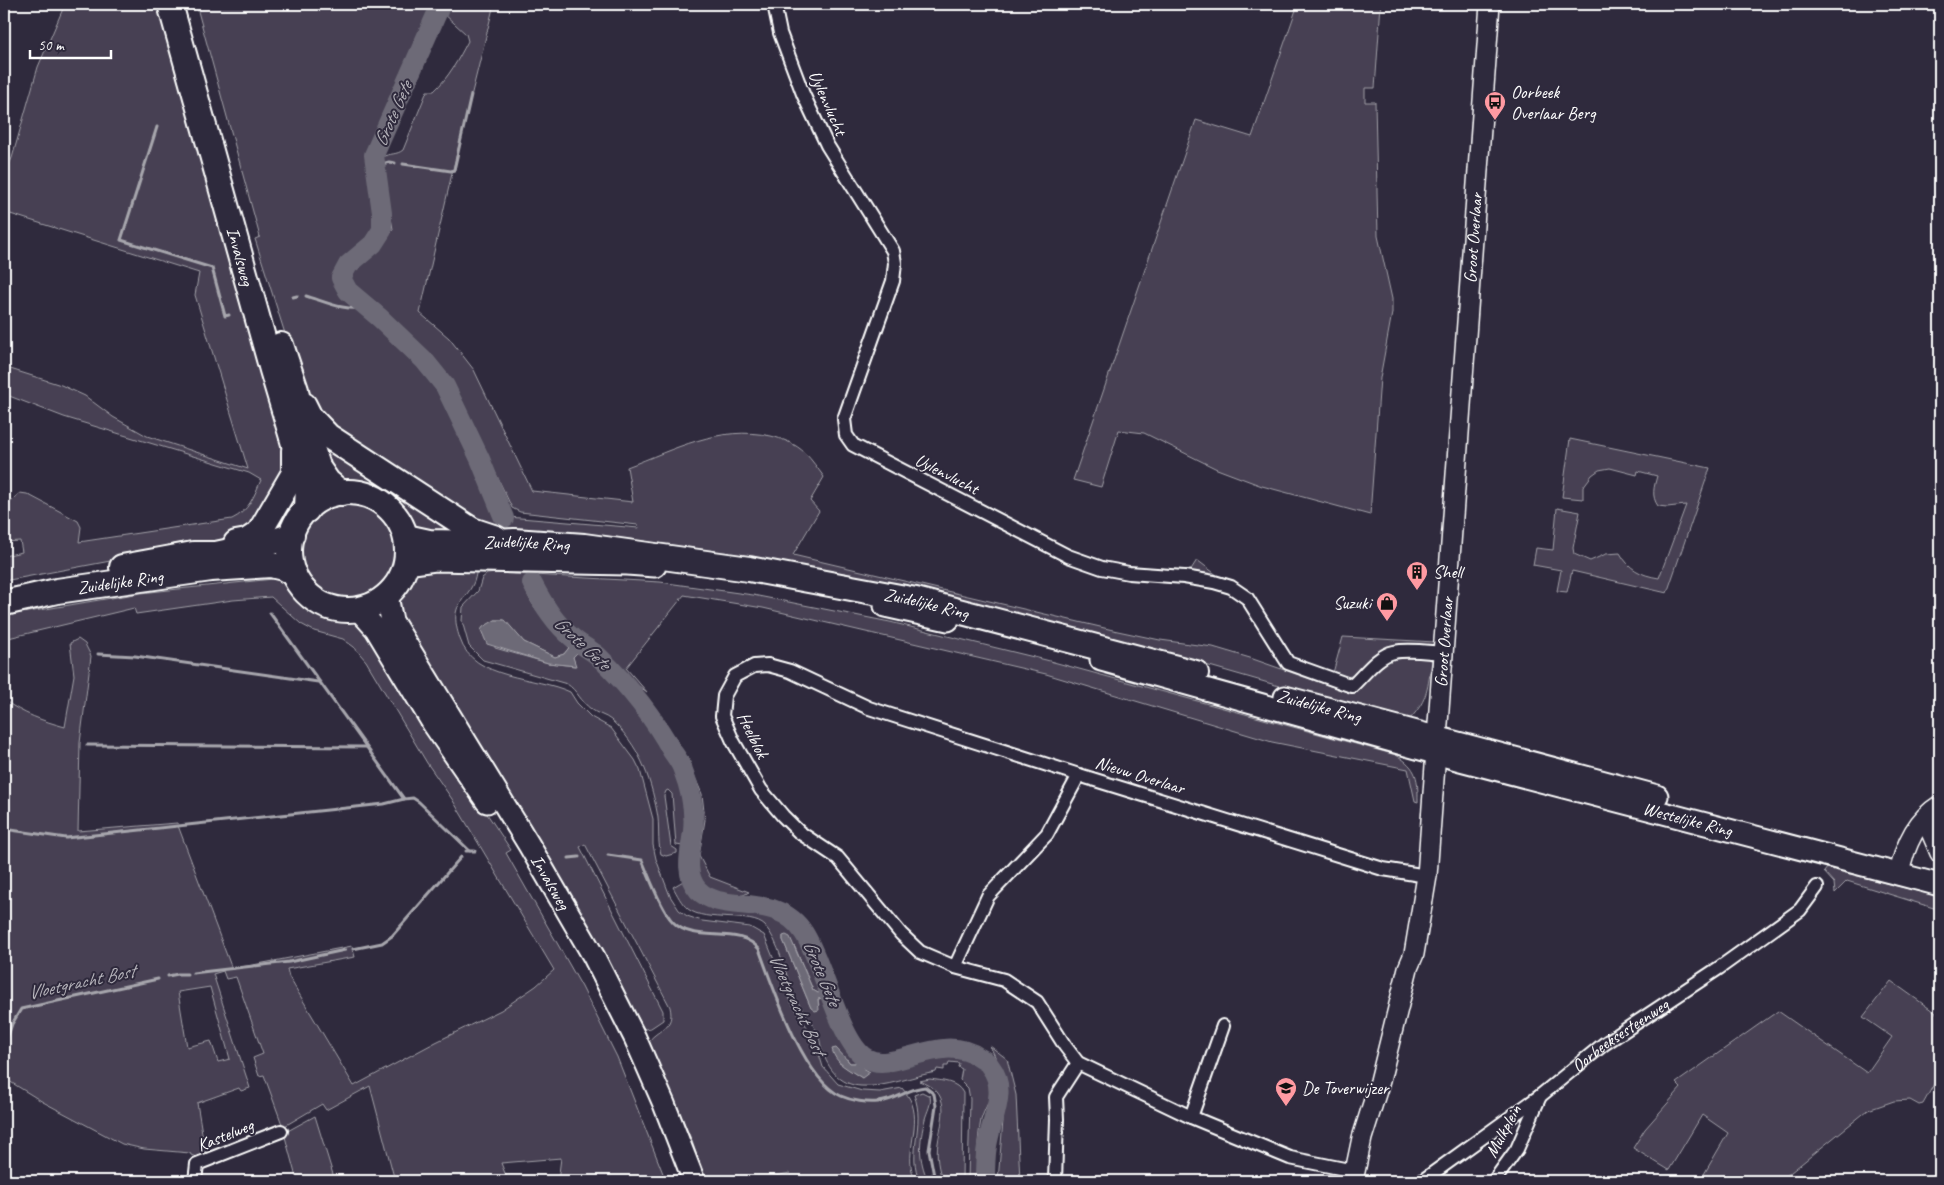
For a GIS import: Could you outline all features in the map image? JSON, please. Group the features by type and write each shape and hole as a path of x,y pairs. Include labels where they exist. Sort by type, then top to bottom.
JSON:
{"highway":[{"name":"Invalsweg","path":"170,4 294,444 308,485 307,510"},
{"name":"Invalsweg","path":"185,4 254,253 296,390 300,413 319,469 328,482 341,493"},
{"path":"296,390 310,417 328,436 472,530 486,536 514,541"},
{"path":"193,554 215,547 247,541 258,533 294,474 294,444"},
{"path":"341,493 356,493 380,501 395,515 406,537 406,564 402,577 387,596 373,605 358,610 343,610 323,605 307,593 294,574 290,556 295,526 307,510 323,498 341,493"},
{"name":"Zuidelijke Ring","path":"4,591 193,554 216,554 272,542 292,535"},
{"name":"Zuidelijke Ring","path":"406,537 429,542 479,543 514,541 584,546 674,558 825,583 916,600 1196,673"},
{"name":"Zuidelijke Ring","path":"4,603 58,591 211,569 271,565 283,568 294,574"}],"main road":[{"name":"Groot Overlaar","path":"1353,1176 1399,1011 1404,984 1414,954 1427,876 1490,4"},
{"name":"Zuidelijke Ring","path":"406,564 435,560 626,564 664,567 814,591 908,610 998,632 1436,745"},
{"name":"Invalsweg","path":"387,596 392,621 529,845 594,957 636,1038 694,1181"},
{"name":"Invalsweg","path":"358,610 376,629 439,732 489,804 542,889 625,1042 679,1181"},
{"name":"Zuidelijke Ring","path":"1196,673 1436,745"},
{"name":"Westelijke Ring","path":"1436,745 1904,869 1940,885"},
{"path":"1904,869 1919,822 1940,805"},
{"path":"1904,869 1940,805"},
{"path":"1928,826 1940,853"},
{"name":"Westelijke Ring","path":"1904,869 1940,872"}],"street":[{"name":"Uylenvlucht","path":"774,4 780,32 803,94 827,145 857,196 887,239 894,257 893,281 844,419 846,435 853,445 1068,556 1102,568 1130,573 1184,577 1231,587 1246,598 1288,663 1352,686 1378,661 1396,651 1442,653"},
{"name":"Heelblok","path":"955,967 920,952 901,934 838,858 799,832 761,790 733,741 722,716 724,696 735,676 754,666 768,665 790,672 869,708 1079,775"},
{"name":"Nieuw Overlaar","path":"955,967 988,896 1047,834 1079,775 1383,869 1427,876"},
{"name":"Oorbeeksesteenweg","path":"1422,1181 1540,1096 1604,1044 1720,968 1800,910 1817,887"},
{"path":"955,967 1004,980 1037,1002 1078,1063 1191,1117 1290,1158 1353,1176"},
{"path":"1191,1117 1223,1026"},
{"path":"1055,1181 1056,1097 1078,1063"},
{"name":"Mulkplein","path":"1494,1181 1517,1149 1540,1096"},
{"name":"Kastelweg","path":"195,1181 196,1164 281,1131"}],"shaded area":[{"path":"65,4 157,4 220,230 226,229 290,457 257,525 238,537 4,581 4,556 22,552 20,541 4,542 4,515 9,504 20,493 27,494 78,521 81,527 79,542 232,519 247,507 261,480 249,473 64,417 4,394 4,367 61,385 85,396 113,417 147,436 248,469 195,295 199,273 4,212 4,175 12,158 38,67"},
{"path":"196,4 434,4 382,116 367,158 377,225 373,234 345,256 332,276 335,286 422,366 451,407 496,516 639,528 638,525 520,512 512,508 472,423 446,376 431,356 351,285 348,277 354,266 387,239 393,229 382,167 382,157 403,150 427,91 434,91 449,74 468,41 466,34 443,13 449,4 494,4 420,313 449,338 474,370 532,491 633,502 627,467 680,446 715,436 752,433 771,436 798,447 824,477 810,501 819,511 793,555 1113,630 1160,640 1213,647 1350,693 1391,657 1401,655 1428,658 1432,661 1428,686 1421,705 1410,719 1404,719 1404,722 1213,667 975,605 480,529 346,441 307,403 255,239 260,237"},
{"path":"1298,4 1381,4 1375,88 1365,88 1365,102 1375,102 1378,236 1392,299 1392,313 1380,378 1370,515 1262,486 1217,469 1144,433 1119,430 1101,487 1073,480 1196,120 1252,137"},
{"path":"323,438 477,539 438,538 410,526 395,505 387,499 364,488 348,486 326,470"},
{"path":"1570,439 1710,468 1667,593 1572,571 1567,592 1557,591 1561,570 1533,565 1536,548 1553,550 1557,508 1580,512 1573,548 1574,554 1590,561 1606,554 1620,553 1631,567 1646,575 1659,578 1686,505 1658,506 1654,495 1657,476 1638,471 1637,475 1610,468 1599,470 1592,475 1583,487 1583,499 1562,497"},
{"path":"297,477 299,508 286,529 261,536"},
{"path":"348,503 367,507 383,517 393,533 397,552 393,571 383,587 367,597 348,601 329,597 313,587 303,571 299,552 303,533 313,517 329,507"},
{"path":"1197,560 1222,579 1190,571"},
{"path":"477,568 473,584 456,613 458,632 467,652 478,662 492,670 570,692 577,703 591,717 611,728 635,760 640,770 653,819 653,845 656,859 670,896 679,910 687,916 702,921 750,927 764,935 791,1002 814,1038 823,1067 838,1084 862,1091 880,1092 902,1088 912,1104 914,1114 911,1162 912,1172 916,1181 792,1181 790,1173 750,1181 705,1181 692,1141 649,1041 668,1024 671,1014 670,1007 585,844 580,847 663,1011 663,1020 651,1028 645,1029 643,1027 567,889 397,611 398,602 420,571"},
{"path":"487,574 660,582 753,595 890,622 1046,660 1396,755 1413,770 1417,780 1418,802 1415,801 1408,769 1272,742 1046,674 763,608 684,595 626,668 647,692 625,676 608,654 575,632 563,621 545,597 542,582 524,583 536,610 571,645 564,654 555,657 524,642 504,620 495,620 495,648 548,663 575,666 573,657 578,651 583,651 595,660 621,687 646,719 667,751 678,773 684,794 687,827 683,846 676,845 672,794 668,790 664,796 671,846 677,850 677,853 666,856 661,854 658,817 647,774 636,751 621,730 609,718 588,706 574,689 567,684 483,660 469,646 462,621 463,607 478,591 482,578"},
{"path":"273,579 283,580 306,606 316,612 327,617 360,622 511,850 506,853 582,987 617,1057 666,1181 558,1181 561,1158 501,1163 508,1181 395,1181 370,1086 326,1110 322,1104 283,1127 264,1075 259,1076 253,1058 263,1054 236,977 226,979 223,971 213,974 250,1088 241,1091 239,1088 197,1103 206,1157 198,1158 190,1153 144,1149 122,1144 43,1102 4,1078 4,700 33,716 65,727 74,675 70,643 78,639 85,644 91,656 80,743 78,831 177,823 232,969 352,946 355,957 287,969 289,977 354,1086 501,1010 536,986 554,970 452,799 427,763 366,661 354,647 343,639 314,631 301,624 271,597 233,600 136,614 134,608 4,639 4,617 141,593","holes":["210,987 230,1059 218,1062 211,1041 187,1047 178,992"]},
{"path":"495,620 505,620 524,642 555,657 564,654 571,645 583,651 578,652 573,657 576,666 548,663 487,644 481,630"},
{"path":"1343,637 1435,642 1433,649 1393,648 1356,675 1342,678 1333,673"},
{"path":"686,756 702,794 705,820 699,856 710,877 749,892 741,896 725,898 716,896 705,890 698,881 695,870 695,857 700,808"},
{"path":"1827,868 1940,897 1940,910 1847,881 1835,893 1834,883 1824,872"},
{"path":"685,880 694,893 710,903 766,914 793,927 804,941 824,986 823,991 818,993 813,990 795,947 783,936 811,1008 819,1006 818,999 823,998 828,1004 840,1034 858,1059 855,1063 850,1063 847,1059 839,1063 862,1078 865,1070 863,1068 864,1065 894,1068 937,1054 969,1057 978,1061 985,1068 990,1077 992,1088 981,1120 977,1181 968,1181 970,1099 968,1088 960,1080 962,1069 958,1067 959,1063 949,1062 948,1066 944,1066 944,1070 937,1069 936,1072 889,1084 861,1086 847,1083 841,1079 828,1064 818,1034 795,998 770,932 765,926 750,919 706,916 688,909 673,887"},
{"path":"783,936 790,937 813,990 818,993 823,991 823,998 818,999 819,1010 815,1011 811,1008 783,940"},
{"path":"1891,981 1940,1016 1940,1073 1923,1104 1919,1105 1910,1100 1894,1101 1868,1110 1780,1181 1700,1181 1728,1133 1702,1115 1669,1170 1633,1148 1645,1129 1681,1088 1676,1083 1778,1011 1867,1073 1892,1037 1863,1017"},
{"path":"990,1046 1007,1059 1016,1095 1020,1181 998,1181 1006,1084 1003,1073"},
{"path":"836,1048 850,1063 855,1063 858,1059 867,1064 863,1068 870,1072 862,1078 848,1069 836,1059 832,1049"},
{"path":"930,1079 953,1084 963,1093 962,1181 943,1181 941,1176 937,1153 943,1106 937,1092 919,1081"},
{"path":"922,1092 930,1096 930,1105 923,1128 920,1150 922,1165 928,1181 920,1181 915,1160 918,1117 914,1095"},
{"path":"315,1116 335,1181 297,1181 284,1133"}],"waterway":[{"name":"Grote Gete","path":"441,4 374,155 382,213 382,230 373,244 348,265 341,278 348,291 380,318 424,360 445,386 480,459 504,518"},
{"path":"403,164 454,170 471,95"},
{"path":"157,127 121,240 212,268 225,316 229,315"},
{"path":"376,166 389,162 395,163"},
{"path":"293,297 297,296"},
{"path":"306,296 344,307 366,307"},
{"name":"Grote Gete","path":"532,583 545,606 561,627 599,657 630,690 657,725 680,762 688,784 693,808 693,831 689,869 693,883 698,890 709,898 721,902 765,907 780,912 793,920 804,933 811,946 848,1036 857,1050 866,1058 877,1062 890,1061 934,1050 950,1049 965,1051 987,1062 995,1075 998,1095 986,1150 985,1181"},
{"path":"270,613 404,799 413,798 419,802 470,851"},
{"path":"98,654 135,656 318,682"},
{"path":"87,745 366,747"},
{"path":"4,829 66,838 384,804 404,799"},
{"name":"Vloetgracht Bost","path":"466,851 475,851"},
{"name":"Vloetgracht Bost","path":"608,855 642,860 664,910 673,922 682,929 705,934 740,937 759,949 772,986 791,1030 814,1071 827,1086 841,1096 864,1102 884,1101 925,1087 934,1094 936,1106 929,1150 935,1181"},
{"name":"Vloetgracht Bost","path":"353,949 382,943 392,936 461,857"},
{"name":"Vloetgracht Bost","path":"569,858 579,857"},
{"name":"Vloetgracht Bost","path":"193,973 289,962 345,950"},
{"name":"Vloetgracht Bost","path":"168,976 187,974"},
{"name":"Vloetgracht Bost","path":"4,1047 12,1024 21,1009 158,979"}],"place":[{"name":"Oorbeek Overlaar Berg","path":"1495,121"},
{"name":"Shell","path":"1417,591"},
{"name":"Suzuki","path":"1387,622"},
{"name":"De Toverwijzer","path":"1286,1107"}]}
